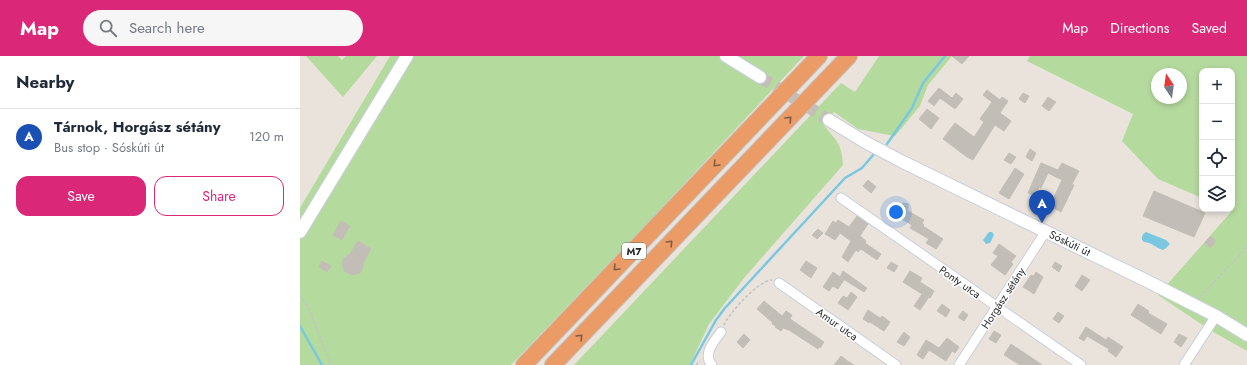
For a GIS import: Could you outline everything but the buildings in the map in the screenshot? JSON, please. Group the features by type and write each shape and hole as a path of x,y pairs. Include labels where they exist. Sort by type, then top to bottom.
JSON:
{"highway":[{"name":"M7","path":"524,365 819,56"},
{"name":"M7","path":"553,365 849,56"}],"main road":[{"path":"300,232 407,56"},
{"path":"726,56 760,77"},
{"name":"Sóskúti út","path":"829,120 865,142 901,161 1197,306 1247,335"}],"street":[{"name":"Ponty utca","path":"840,198 1081,365"},
{"name":"Horgász sétány","path":"960,365 1046,232"},
{"name":"Amur utca","path":"779,283 896,365"},
{"path":"1184,365 1216,316"},
{"path":"712,365 709,362 708,354 714,341 721,332"}],"path":[{"path":"1197,306 1200,298 1247,247"},
{"path":"721,332 725,322 744,299 754,290 765,281 771,279 779,283"},
{"path":"300,295 309,309 331,365"}],"green space":[{"path":"306,56 338,56 342,60 346,56 377,56 343,97"},
{"path":"390,56 804,56 642,229 511,365 300,365 300,208"},
{"path":"879,56 952,56 928,85 920,106 895,136 858,129 834,112 823,124 839,146 843,165 744,278 709,324 690,365 574,365 841,83 855,92"},
{"path":"1030,56 1247,56 1247,351 1210,330 1158,295 1231,212 1235,212 1235,68 1199,68 1199,197 1158,179 1122,141 1133,114 1027,61"}],"water":[{"path":"989,232 992,232 994,235 990,243 986,244 983,240"},
{"path":"1146,232 1166,240 1170,244 1163,250 1144,242 1142,237"}],"waterway":[{"path":"887,144 912,108 923,83 945,56"},
{"path":"691,365 716,320 725,308 845,178 862,168 874,154"},
{"path":"300,326 322,365"}],"tunnel":[{"path":"760,77 829,120"}],"place":[{"name":"Tárnok, Horgász sétány","path":"1042,223"}]}
